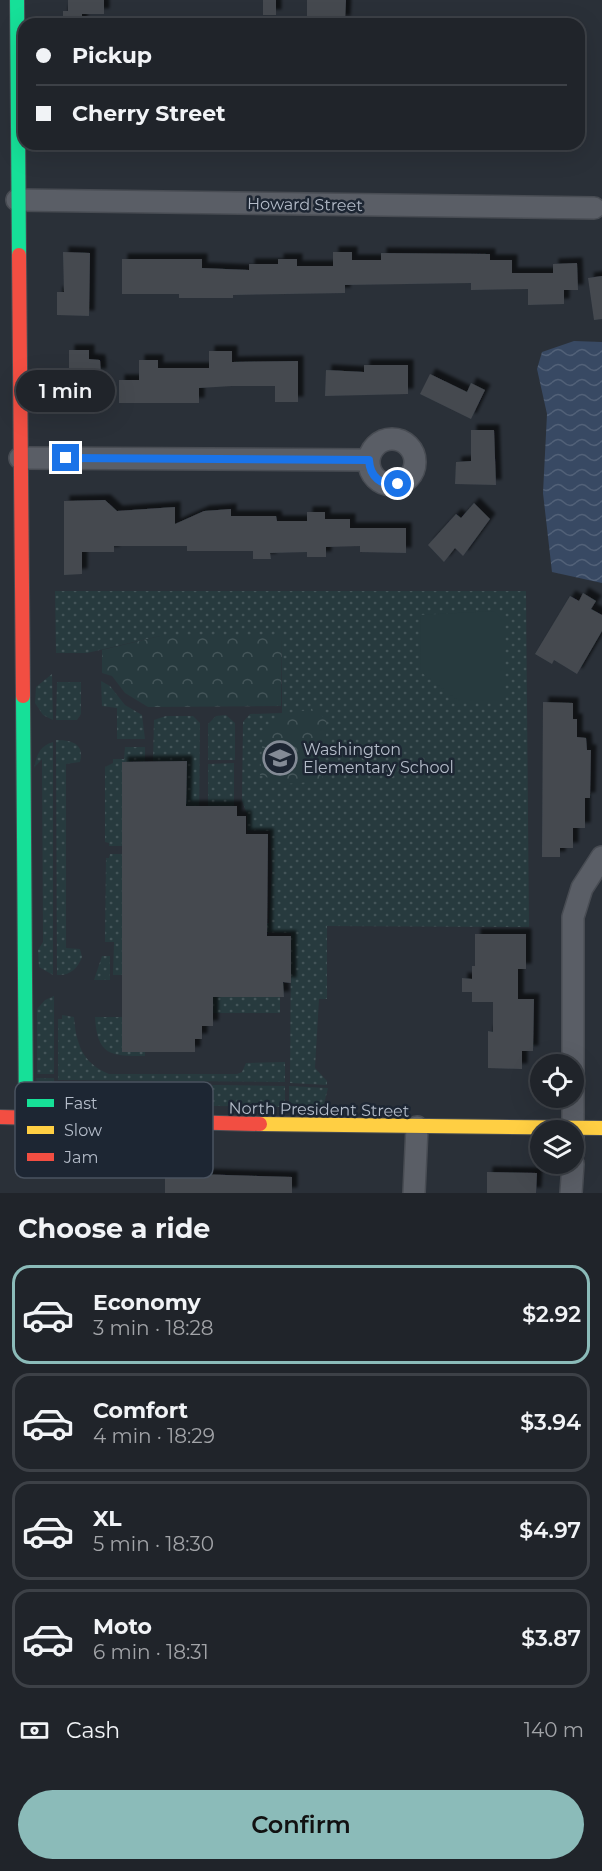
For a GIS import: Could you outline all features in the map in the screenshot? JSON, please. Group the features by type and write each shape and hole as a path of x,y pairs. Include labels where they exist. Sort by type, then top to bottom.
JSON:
{"street":[{"path":"16,0 26,1082"},
{"name":"Howard Street","path":"17,200 594,208"},
{"path":"20,458 369,460"},
{"path":"574,1120 573,917 582,888 602,857"},
{"name":"North President Street","path":"213,1122 530,1128"},
{"path":"414,1193 417,1127"},
{"name":"North President Street","path":"584,1129 602,1128"},
{"path":"571,1193 572,1174"}],"green space":[{"path":"55,591 526,591 529,927 327,926 327,999 319,999 315,1068 327,1081 327,1085 290,1083 291,933 214,931 214,924 269,923 272,871 270,831 247,830 247,814 242,801 243,722 250,714 282,713 282,636 160,636 87,653 56,653"},
{"path":"494,611 505,622 505,702 460,702 421,672 420,615"},
{"path":"282,635 281,706 148,707 125,693 112,676 102,673 102,650 160,636"},
{"path":"52,674 53,720 43,715 35,703 36,687"},
{"path":"101,681 110,686 125,705 142,715 145,739 117,739 117,708 102,706"},
{"path":"57,682 81,682 81,714 77,720 56,720"},
{"path":"316,708 327,722 322,781 286,784 260,775 263,734 280,715"},
{"path":"226,715 235,723 235,760 208,760 208,724 216,716"},
{"path":"166,716 193,716 200,723 199,826 186,826 186,761 153,761 154,720"},
{"path":"56,740 72,742 81,751 80,762 66,764 66,948 80,949 82,957 73,970 62,975 57,975"},
{"path":"53,742 53,975 39,967 38,950 43,942 42,759 34,768 39,752"},
{"path":"125,747 145,747 145,761 122,762 122,846 109,846 109,843 105,842 105,767 113,763 113,759 124,759"},
{"path":"234,763 234,806 208,806 208,764"},
{"path":"110,854 122,854 122,975 113,975 114,942 105,942 106,858 109,858"},
{"path":"102,956 110,956 110,980 94,980"},
{"path":"54,996 54,1074 37,1074 37,1009 45,1000"},
{"path":"213,997 280,997 280,1013 213,1013"},
{"path":"62,1015 74,1017 82,1051 92,1064 109,1074 237,1074 242,1072 246,1063 285,1062 285,1082 58,1080 58,1019 62,1019"},
{"path":"95,1017 122,1017 122,1052 145,1052 145,1056 115,1054 108,1051 99,1040"},
{"path":"36,1078 54,1078 54,1082 37,1082"},
{"path":"213,1085 285,1086 285,1107 213,1106"},
{"path":"289,1086 328,1088 323,1108 289,1108"}],"water":[{"path":"574,341 602,342 602,583 552,572 543,493 547,414 537,369 542,352"}],"building":[{"path":"68,0 104,0 104,14 82,14 82,18 63,18 63,11 68,11"},
{"path":"263,0 276,0 276,15 263,15"},
{"path":"307,0 346,0 345,18 307,18"},
{"path":"63,252 90,253 89,316 57,315 57,292 64,292"},
{"path":"333,252 352,252 352,260 381,260 381,253 490,254 490,260 512,260 512,273 553,273 553,264 577,263 578,290 564,290 564,304 528,305 528,289 471,290 471,283 345,285 345,293 233,295 233,298 179,298 179,294 122,294 122,259 202,259 202,268 249,270 249,264 278,264 278,259 297,259 297,266 333,266"},
{"path":"602,276 602,319 594,320 588,278"},
{"path":"69,350 89,350 89,359 100,360 101,374 88,374 88,400 58,400 58,381 69,381"},
{"path":"209,351 232,351 232,362 298,361 298,402 275,402 275,386 232,386 199,388 199,403 119,403 119,380 139,380 139,360 158,360 158,368 209,368"},
{"path":"364,365 408,365 408,394 325,396 326,370 364,372"},
{"path":"430,374 467,392 471,383 485,390 471,419 420,394"},
{"path":"471,430 494,430 496,485 455,484 456,462 471,461"},
{"path":"105,500 117,511 175,507 175,524 204,511 231,509 231,516 276,516 277,521 307,521 307,512 325,512 325,519 350,519 350,528 406,528 406,553 360,552 360,546 326,547 326,557 307,557 307,552 270,553 271,559 253,559 253,551 187,551 187,546 114,546 114,552 82,552 82,574 64,575 64,501"},
{"path":"474,503 490,519 463,556 455,548 444,562 428,545 456,514 461,518"},
{"path":"583,593 596,601 591,609 602,615 602,631 577,674 554,660 552,664 535,654 570,596 579,601"},
{"path":"543,702 573,703 573,719 577,719 577,737 586,738 587,750 591,750 590,798 585,798 585,828 573,828 573,848 560,848 560,857 542,857"},
{"path":"187,761 186,806 237,806 237,816 246,816 246,834 268,834 267,936 291,936 291,983 283,982 284,997 213,997 213,1026 202,1026 202,1039 195,1039 195,1052 122,1052 122,762"},
{"path":"475,934 526,934 526,969 518,969 518,999 534,999 533,1051 522,1051 522,1069 488,1068 488,1031 493,1032 493,1002 472,1002 472,992 462,992 462,978 472,979 472,966 475,966"},
{"path":"487,1172 537,1174 536,1193 487,1193"},
{"path":"213,1175 292,1177 292,1193 165,1193 165,1178 213,1178"}],"traffic: fast":[{"path":"17,0 18,128"},
{"path":"18,150 19,255"},
{"path":"23,696 26,1082"}],"traffic: slow":[{"path":"260,1124 602,1128"}],"traffic: jam":[{"path":"19,255 23,696"},
{"path":"0,1117 15,1117"},
{"path":"213,1123 260,1124"}],"place":[{"name":"Washington Elementary School","path":"280,758"}],"route":[{"path":"66,458 369,460 373,474 378,480 391,485 398,484"}]}
